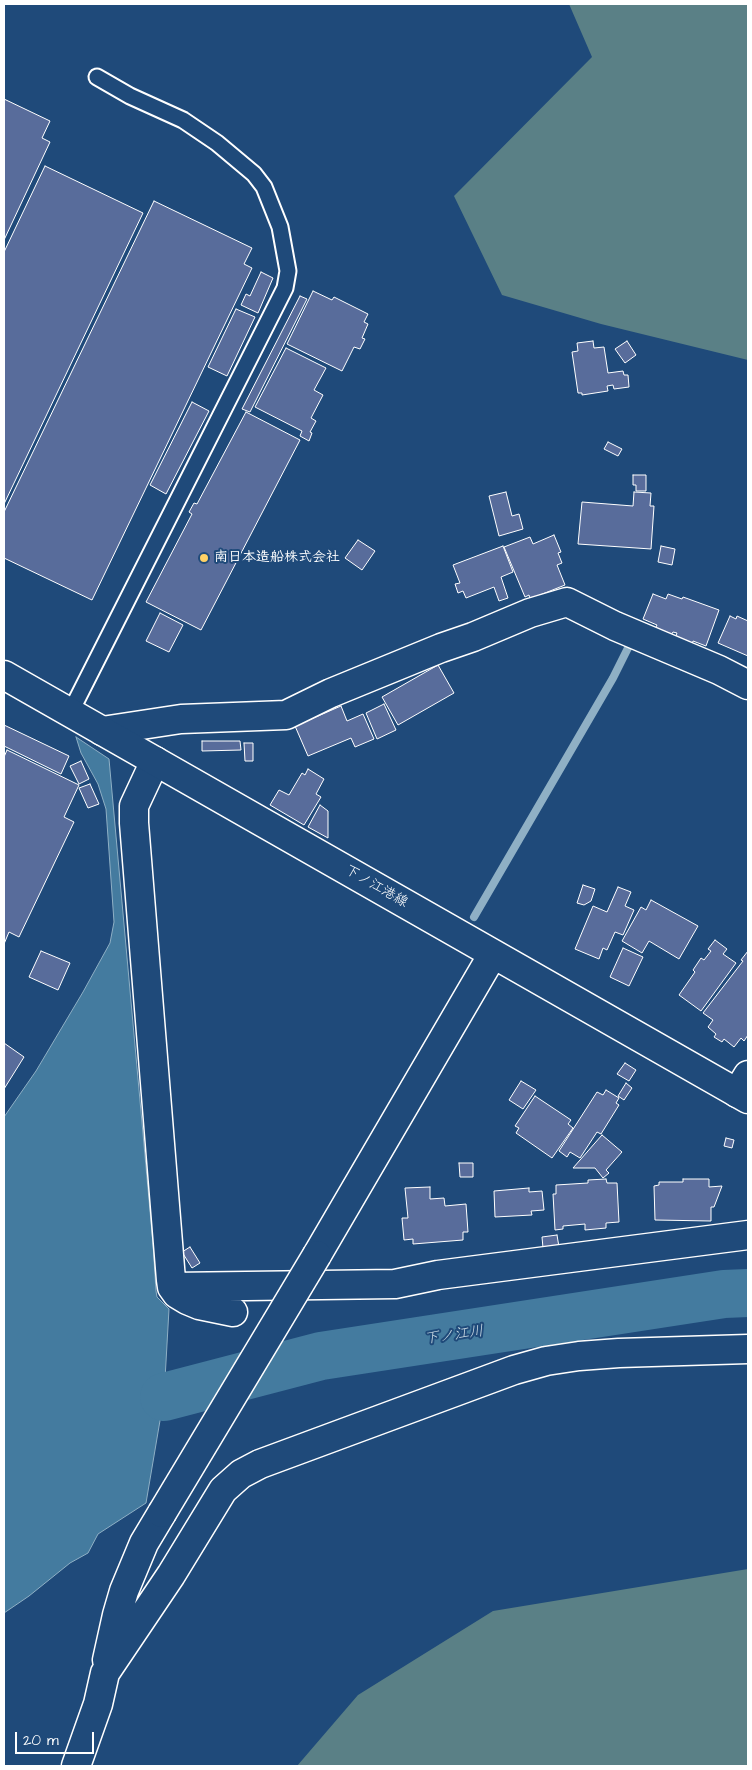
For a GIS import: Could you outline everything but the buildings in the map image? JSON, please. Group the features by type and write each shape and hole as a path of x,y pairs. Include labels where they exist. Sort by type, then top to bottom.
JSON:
{"street":[{"path":"102,731 181,719 286,715 331,693 432,652 530,613 567,602 615,626 719,670 748,685"},
{"name":"下ノ江港線","path":"4,675 493,954 745,1089"},
{"path":"155,761 134,806 134,823 172,1287 177,1294 199,1305 233,1312"},
{"path":"76,1766 98,1704 116,1615 144,1543 317,1255 493,954"},
{"path":"172,1287 395,1284 438,1275 748,1235"},
{"path":"105,1673 171,1575 223,1490 241,1474 260,1464 514,1370 546,1361 619,1353 748,1349"}],"lane":[{"path":"70,713 285,288 288,271 280,226 264,187 254,174 217,143 183,120 130,96 97,77"}],"green space":[{"path":"569,4 748,4 748,360 601,324 502,295 454,196 592,57"},
{"path":"748,1569 748,1766 297,1766 358,1695 493,1611"}],"water":[{"path":"76,737 109,759 156,1291 157,1297 169,1309 164,1397 146,1503 98,1534 88,1553 70,1563 29,1596 4,1613 4,1117 36,1071 83,992 110,943 114,922 106,809 98,784 81,753"}],"waterway":[{"path":"474,917 613,678 630,644"},
{"name":"下ノ江川","path":"164,1397 321,1356 724,1294 748,1293"}],"place":[{"name":"南日本造船株式会社","path":"204,558"}]}
